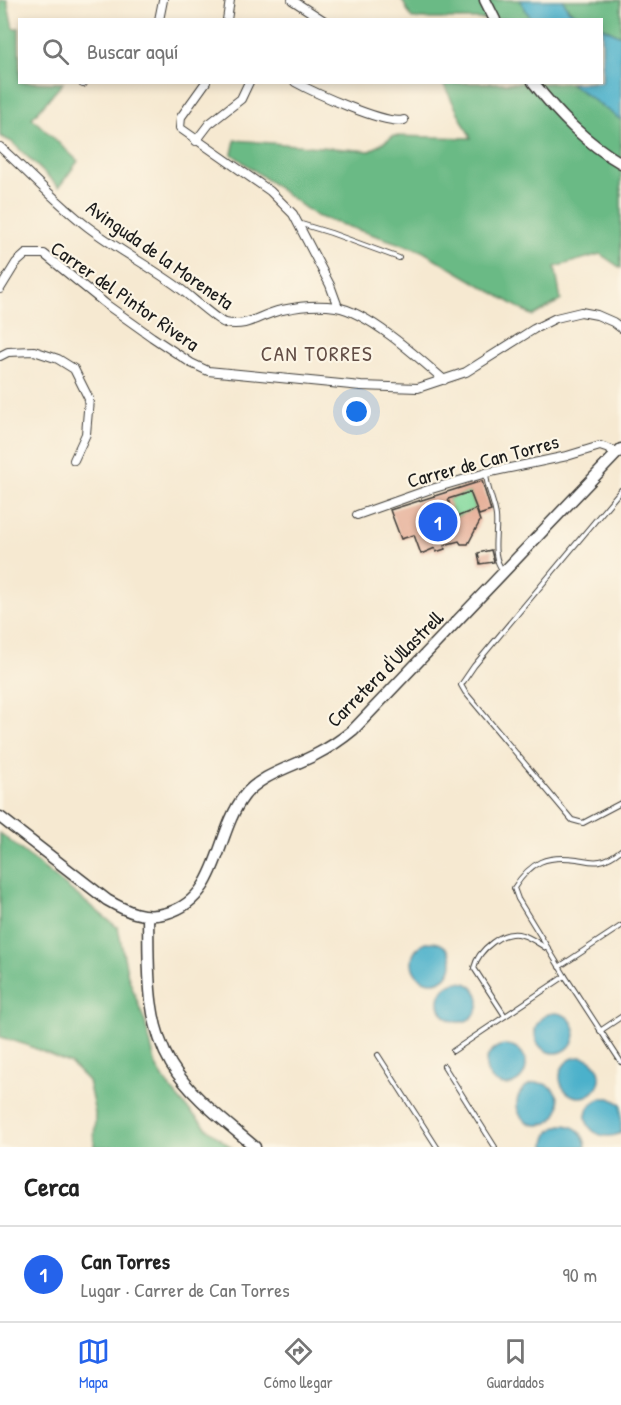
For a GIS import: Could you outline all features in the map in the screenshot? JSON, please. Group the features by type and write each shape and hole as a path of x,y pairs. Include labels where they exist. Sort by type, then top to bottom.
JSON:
{"street":[{"path":"159,18 163,0"},
{"path":"227,18 230,0"},
{"path":"292,0 320,18"},
{"path":"485,0 494,18"},
{"path":"205,84 182,117 180,128 270,191 293,214 330,285 338,307"},
{"path":"196,141 209,124 241,99 248,84"},
{"path":"300,84 369,114 398,123 405,120"},
{"path":"535,84 585,139 621,163"},
{"name":"Avinguda de la Moreneta","path":"0,147 86,225 118,249 146,264 223,323 244,324 278,310 308,304 338,307 360,316 390,336 444,380"},
{"name":"Carrer del Pintor Rivera","path":"0,289 16,263 26,254 44,254 70,277 143,331 191,363 208,371 361,386 418,388 444,380 466,372 534,329 556,318 581,312 597,315 621,328"},
{"path":"0,356 8,352 34,351 58,359 74,369 89,399 86,435 74,460"},
{"name":"Carrer de Can Torres","path":"357,515 486,473 600,446 620,451"},
{"name":"Carretera d'Ullastrell","path":"0,817 107,900 122,909 148,916 175,911 193,900 210,874 234,814 244,796 270,776 334,745 353,730 620,451"},
{"path":"148,916 151,998 158,1034 164,1050 185,1083 255,1147"}],"lane":[{"path":"297,223 332,233 399,258"},
{"path":"486,473 496,518 494,545 499,566 504,572"},
{"path":"621,490 474,666 461,686 572,820 583,824 621,803"},
{"path":"621,850 608,859 598,862 556,856 545,859 522,876 514,888 559,967 621,1062"},
{"path":"559,967 621,926"},
{"path":"505,1016 474,968 476,959 492,943 511,933 523,935 549,950"},
{"path":"453,1051 565,976"},
{"path":"600,1031 621,1017"},
{"path":"378,1055 437,1147"},
{"path":"444,1066 495,1147"},
{"path":"429,1147 434,1141"}],"green space":[{"path":"0,0 7,0 13,28 18,28 18,84 62,84 32,118 78,161 59,187 12,142 0,136"},
{"path":"402,0 520,0 530,18 411,18"},
{"path":"563,0 621,0 621,36 603,27 603,18 584,18 574,14"},
{"path":"444,84 571,84 621,120 621,268 600,254 555,267 561,300 533,316 422,251 316,216 232,154 235,140 370,151 393,136 471,138"},
{"path":"470,492 476,509 454,518 448,499"},
{"path":"0,833 118,928 128,976 145,1022 156,1066 169,1087 186,1107 209,1130 231,1147 94,1147 95,1113 88,1081 71,1064 27,1045 0,1037"}],"water":[{"path":"520,0 563,0 569,11 584,18 530,18"},
{"path":"603,27 621,36 621,120 571,84 603,84"},
{"path":"432,942 440,943 446,948 451,954 451,970 446,976 440,981 432,982 424,981 418,976 413,970 412,962 413,954 418,948 424,943"},
{"path":"459,982 467,983 473,988 478,994 478,1010 473,1016 467,1021 459,1022 451,1021 445,1016 440,1010 439,1002 440,994 445,988 451,983"},
{"path":"555,1013 563,1014 569,1019 574,1025 574,1041 569,1047 563,1052 555,1053 547,1052 541,1047 536,1041 535,1033 536,1025 541,1019 547,1014"},
{"path":"506,1045 514,1046 520,1051 525,1057 525,1073 520,1079 514,1084 506,1085 498,1084 492,1079 487,1073 486,1065 487,1057 492,1051 498,1046"},
{"path":"580,1057 588,1058 594,1063 599,1069 599,1085 594,1091 588,1096 580,1097 572,1096 566,1091 561,1085 560,1077 561,1069 566,1063 572,1058"},
{"path":"538,1083 552,1090 559,1104 552,1118 538,1125 524,1118 517,1104 524,1090"},
{"path":"602,1098 610,1098 621,1104 621,1133 611,1136 602,1135 594,1132 589,1126 586,1118 587,1111 592,1104"},
{"path":"561,1125 571,1126 578,1130 586,1147 545,1147 549,1133"}],"building":[{"path":"482,481 491,511 479,515 470,492 448,499 454,518 476,509 480,521 468,544 461,544 459,541 444,545 445,549 436,552 435,548 421,554 414,535 401,539 390,510"},
{"path":"491,550 494,562 480,564 478,553"}],"place":[{"name":"Can Torres","path":"438,522"}],"district":[{"name":"CAN TORRES","path":"317,354"}]}
